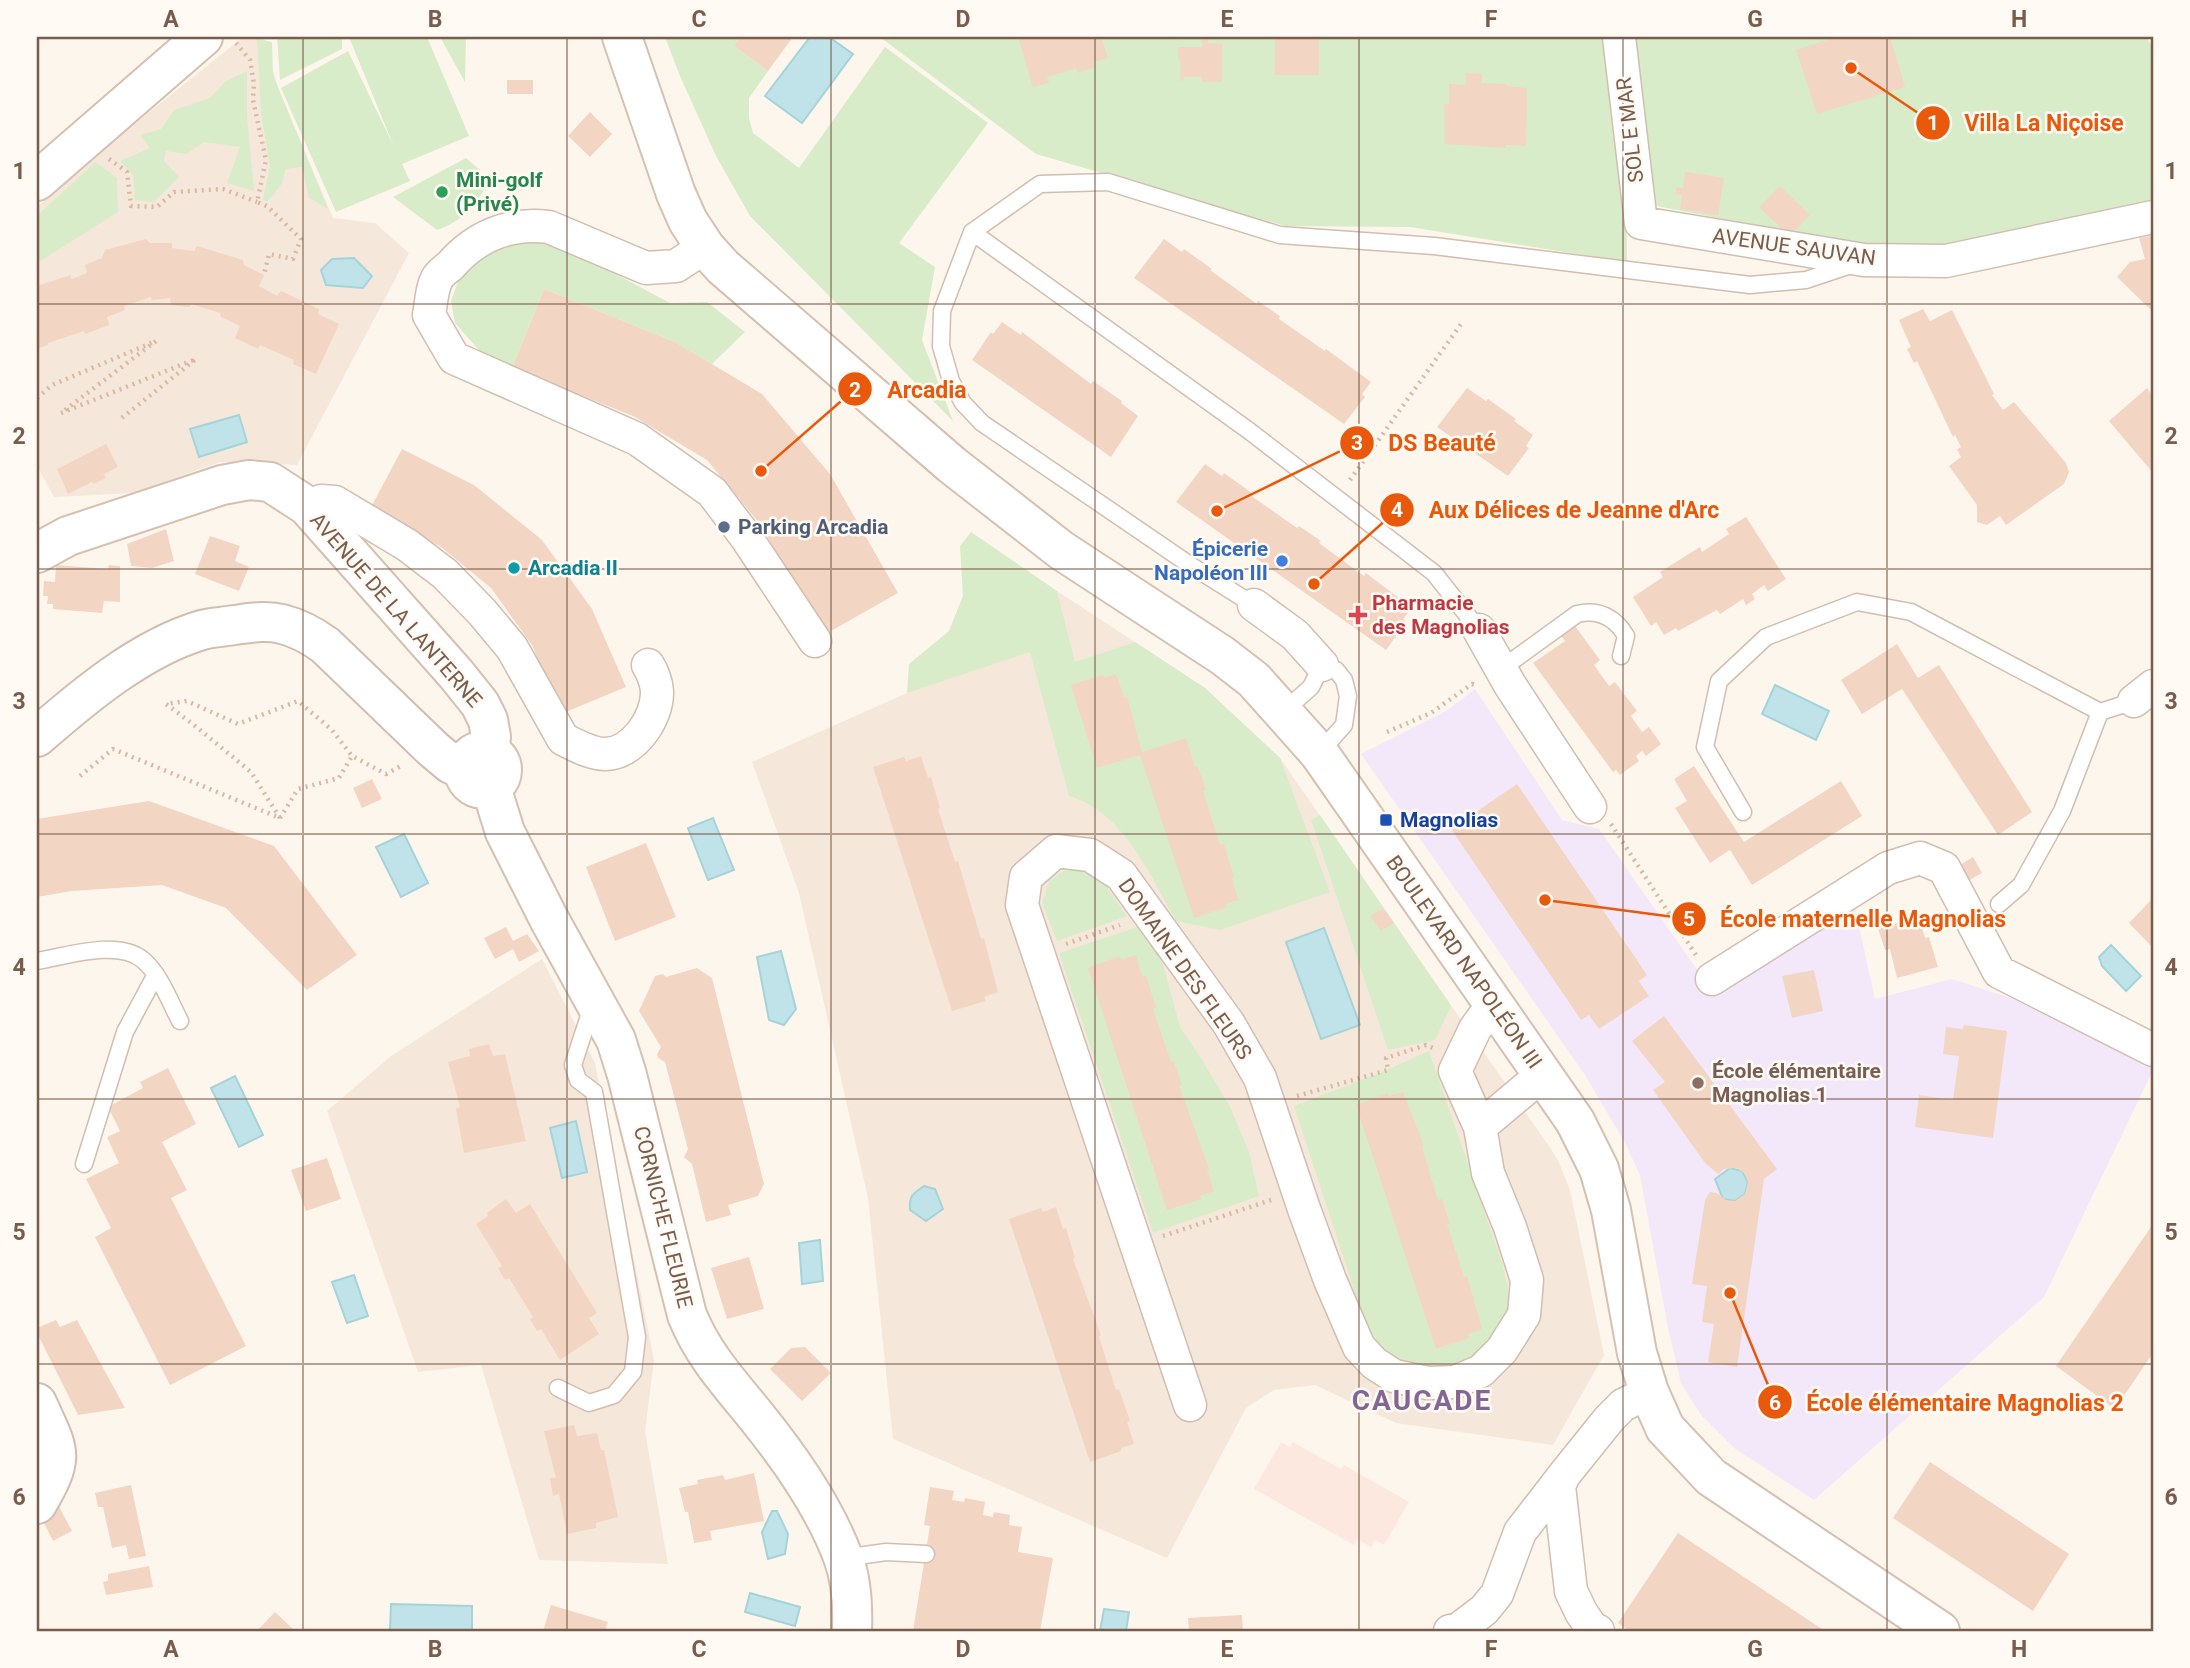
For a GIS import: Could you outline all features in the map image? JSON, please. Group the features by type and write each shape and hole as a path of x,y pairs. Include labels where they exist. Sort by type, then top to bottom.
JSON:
{"main road":[{"name":"BOULEVARD NAPOLÉON III","path":"622,37 676,194 688,221 705,247 733,275 952,465 1061,550 1223,656 1254,680 1319,753 1575,1121 1599,1169 1611,1210 1637,1353 1649,1392 1665,1428 1711,1477 1940,1631"},
{"path":"37,181 219,40"},
{"name":"AVENUE DE LA LANTERNE","path":"37,553 68,536 222,485 249,481 270,482 307,506 480,704 488,720 491,737 482,770"},
{"path":"37,737 112,676 164,646 203,630 259,621 280,623 304,631 325,645 451,764 482,770"},
{"name":"CORNICHE FLEURIE","path":"482,770 505,832 616,1040 688,1315 697,1340 782,1448 824,1516 844,1558 851,1591 852,1631"},
{"path":"37,1403 56,1445 57,1464 37,1504"}],"street":[{"name":"SOL E MAR","path":"1619,37 1641,223"},
{"name":"AVENUE SAUVAN","path":"1641,223 1864,260 1946,261 2153,217"},
{"path":"705,247 676,266 646,268 549,227 534,225 508,229 487,235 474,243 437,278 429,315 454,358 637,439 712,492 746,537 816,641"},
{"path":"307,506 321,501 335,502 407,545 445,574 512,648 563,739 602,754 618,752 635,741 654,710 657,693 648,665"},
{"path":"1254,605 1295,635 1322,665"},
{"path":"1479,630 1590,807"},
{"name":"DOMAINE DES FLEURS","path":"1190,1405 1022,905 1026,877 1056,851 1090,855 1121,875 1229,1024 1260,1078 1298,1191 1359,1347 1374,1363 1394,1376 1429,1382 1455,1382 1481,1371 1502,1350 1524,1315 1527,1280 1510,1227 1488,1174 1480,1127 1455,1071 1459,1059"},
{"path":"1712,979 1888,868 1920,858 1944,867 1999,972 2153,1051"},
{"path":"1459,1059 1475,1029 1493,1004"},
{"path":"1480,1127 1542,1075"},
{"path":"1450,1631 1459,1629 1484,1610 1497,1594 1520,1532 1609,1419 1623,1405 1649,1392"},
{"path":"1564,1475 1559,1486 1571,1591 1591,1627 1598,1631"}],"lane":[{"path":"1254,605 1190,565 982,423 963,403 951,381 941,346 942,311 972,232 1040,184 1108,182 1280,235 1434,246 1750,285 1806,280 1864,260"},
{"path":"972,232 1248,430 1434,573 1479,630"},
{"path":"1743,812 1705,747 1719,681 1766,637 1857,602 1911,612 2100,712"},
{"path":"1506,677 1577,614 1589,611 1619,623 1626,636 1621,656"},
{"path":"1284,711 1311,687 1322,665 1336,670 1344,680 1348,696 1344,725 1319,753"},
{"path":"1999,904 2021,885 2056,822 2100,712 2144,694"},
{"path":"37,961 108,949 125,950 144,960 180,1021"},
{"path":"84,1164 125,1032 155,976"},
{"path":"558,1388 589,1404 614,1395 634,1372 637,1337 594,1092 579,1080 573,1065 594,1002"},
{"path":"844,1558 886,1552 926,1554"}],"path":[{"path":"219,40 250,60 254,83 253,100 266,160 257,202"},
{"path":"99,153 127,172 131,206 157,207 174,192 223,189 267,206 302,239 293,259 270,254 264,275"},
{"path":"1337,498 1461,324"},
{"path":"37,398 52,385 156,341 61,413 196,359 118,421"},
{"path":"1387,732 1431,713 1472,684 1499,692 1506,677"},
{"path":"280,818 250,772 166,704 187,701 238,724 298,701 332,730 352,756 386,774 433,749"},
{"path":"80,776 113,749 280,818"},
{"path":"280,818 298,789 339,778 352,756"},
{"path":"1590,807 1609,821 1712,979"},
{"path":"1038,953 1149,915"},
{"path":"1269,1105 1388,1070 1385,1058 1426,1045 1459,1059"},
{"path":"1136,1244 1298,1191"}],"shaded area":[{"path":"243,37 264,37 278,88 333,218 375,223 409,253 297,465 220,462 133,493 54,497 37,466 37,207 122,134"},
{"path":"1057,591 1205,688 1280,758 1557,1158 1570,1190 1604,1355 1553,1445 1396,1423 1315,1385 1274,1390 1246,1408 1167,1558 893,1439 868,1198 799,893 752,762 907,693"},
{"path":"1475,689 1562,820 1599,829 1700,974 1853,899 1875,999 1952,979 2085,1022 2153,1057 2153,1070 2044,1297 1814,1500 1734,1448 1701,1415 1681,1383 1668,1328 1640,1175 1625,1143 1585,1075 1361,754 1446,711"},
{"path":"542,959 595,1063 654,1360 645,1431 668,1564 539,1560 481,1365 418,1372 327,1111 391,1056"},
{"path":"1281,1442 1290,1447 1293,1442 1341,1469 1344,1465 1409,1502 1384,1545 1375,1540 1371,1547 1357,1539 1354,1545 1254,1489"}],"green space":[{"path":"277,37 342,37 342,49 280,80"},
{"path":"349,37 427,37 469,136 402,164 410,181 336,212 281,88 348,51 394,147"},
{"path":"440,37 466,37 465,82"},
{"path":"665,37 741,37 734,46 768,71 749,98 749,118 753,133 799,168 885,47 988,123 899,243 935,267 922,340 953,421 750,216 716,156"},
{"path":"880,37 1599,37 1610,46 1626,173 1627,262 1410,227 1286,226 1036,154"},
{"path":"1630,37 2147,37 2153,49 2153,209 1904,254 1651,205"},
{"path":"257,39 272,42 273,75 328,209 309,198 302,167 286,169 281,185 267,202 263,199 270,166 261,114"},
{"path":"247,71 247,116 254,191 227,183 240,147 204,142 186,154 166,151 164,161 179,177 154,202 135,200 133,175 120,161 150,148 140,135 161,129 174,110 210,98 226,81"},
{"name":"Mini-golf (Privé)","path":"466,158 480,170 486,187 471,208 453,223 437,230 393,197"},
{"path":"95,162 117,178 118,212 37,263 37,216"},
{"path":"543,240 571,250 670,303 707,302 745,332 712,364 675,342 544,289 512,368 485,357 455,323 451,301 467,257 494,242"},
{"path":"971,532 1057,591 1075,662 1135,642 1205,688 1280,758 1330,892 1220,930 1176,921 1145,865 1120,831 1106,816 1089,804 1069,796 1030,652 907,693 909,664 949,631 963,596 960,546"},
{"path":"1320,815 1451,1006 1435,1040 1388,1050 1311,820"},
{"path":"1082,869 1099,876 1127,916 1057,941 1042,903 1049,881 1065,870"},
{"path":"1141,926 1161,957 1180,1027 1230,1107 1249,1152 1259,1196 1153,1233 1059,953"},
{"path":"1429,1051 1502,1263 1508,1289 1507,1324 1472,1359 1446,1369 1427,1370 1382,1351 1363,1317 1294,1106"}],"water":[{"path":"810,37 829,37 853,54 802,123 765,96"},
{"path":"354,258 372,276 363,288 326,285 321,270 332,259"},
{"path":"239,415 247,442 199,457 190,429"},
{"path":"1775,685 1829,711 1816,740 1762,714"},
{"path":"713,818 734,870 708,880 688,828"},
{"path":"404,834 428,883 401,897 376,847"},
{"path":"1324,928 1360,1025 1321,1039 1286,942"},
{"path":"2111,945 2141,976 2126,991 2102,966 2099,957"},
{"path":"781,951 796,1009 784,1025 769,1020 757,957"},
{"path":"235,1076 263,1135 239,1147 211,1088"},
{"path":"576,1121 587,1172 562,1178 550,1128"},
{"path":"1730,1168 1742,1171 1748,1182 1745,1194 1735,1201 1723,1199 1715,1179"},
{"path":"924,1186 935,1189 943,1209 926,1221 910,1210 912,1196"},
{"path":"820,1240 823,1281 802,1284 799,1243"},
{"path":"354,1275 368,1316 347,1323 332,1282"},
{"path":"772,1511 777,1511 788,1534 785,1554 768,1559 762,1532"},
{"path":"750,1593 800,1607 795,1626 745,1612"},
{"path":"391,1604 472,1606 472,1631 390,1631"},
{"path":"1104,1609 1129,1612 1126,1631 1100,1631"}],"building":[{"path":"741,37 793,37 768,71 734,46"},
{"path":"1018,37 1101,37 1108,58 1094,62 1095,67 1078,73 1076,68 1047,77 1049,83 1033,87"},
{"path":"1275,37 1319,37 1319,75 1275,75"},
{"path":"1837,37 1890,37 1905,87 1817,114 1796,50"},
{"path":"1202,38 1208,39 1208,43 1222,44 1222,82 1202,82 1202,77 1184,77 1184,80 1180,81 1181,61 1178,60 1178,47 1202,47"},
{"path":"1466,73 1482,74 1482,83 1527,88 1526,146 1506,145 1506,148 1445,144 1444,104 1449,104 1449,84 1466,85"},
{"path":"507,80 533,80 533,94 507,94"},
{"path":"590,112 612,134 590,157 568,136"},
{"path":"1685,172 1724,178 1718,215 1680,209 1682,195 1676,194 1676,187 1683,188"},
{"path":"1780,186 1810,215 1789,236 1759,207"},
{"path":"2153,235 2153,312 2117,277 2130,262 2145,259 2139,238"},
{"path":"146,239 150,243 172,243 172,248 194,251 197,246 243,260 244,265 264,275 259,286 277,296 281,291 319,309 318,314 339,324 316,374 293,364 294,360 260,345 258,349 235,338 240,326 221,317 220,313 191,304 189,307 171,305 170,298 152,300 151,297 124,306 125,310 107,317 109,325 48,343 37,349 37,286 70,275 72,279 87,273 85,265 102,258 105,250"},
{"path":"1164,239 1182,252 1184,249 1257,304 1258,301 1280,316 1279,319 1371,382 1362,394 1365,397 1344,424 1134,278"},
{"path":"544,289 675,342 762,394 830,474 898,593 824,635 760,524 707,460 633,416 512,368"},
{"path":"1923,309 1930,321 1952,310 1994,394 1992,395 2003,410 2014,402 2066,463 2069,472 2064,484 2006,525 2000,516 1987,525 1977,522 1977,505 1949,466 1961,457 1957,449 1961,447 1955,435 1953,437 1917,361 1914,363 1907,349 1911,347 1899,320"},
{"path":"1002,322 1021,335 1022,332 1091,384 1093,381 1122,401 1121,403 1138,416 1111,457 972,360 991,332 993,334"},
{"path":"1467,388 1486,401 1488,399 1533,435 1526,446 1529,448 1508,476 1437,427"},
{"path":"2147,388 2153,396 2153,473 2109,421"},
{"path":"106,444 118,467 104,474 106,478 68,494 57,469"},
{"name":"Arcadia II","path":"402,449 474,485 542,540 592,609 626,687 561,714 532,645 491,588 441,547 370,509"},
{"path":"1205,464 1222,476 1224,473 1252,493 1250,495 1297,528 1299,526 1321,541 1319,543 1364,576 1366,573 1412,608 1403,619 1406,622 1386,650 1176,502"},
{"path":"1746,517 1786,579 1768,591 1764,585 1752,594 1755,599 1746,605 1743,599 1720,614 1717,610 1678,631 1676,628 1664,635 1656,622 1651,626 1633,597 1663,577 1660,572 1700,547 1702,552 1729,534 1726,529"},
{"path":"166,529 174,561 152,568 131,566 127,544"},
{"path":"210,536 240,546 235,561 249,567 239,591 195,574"},
{"path":"56,565 108,569 109,565 120,566 120,602 104,601 102,613 53,609 53,604 47,604 48,596 43,596 44,581 55,582"},
{"path":"1575,626 1600,660 1594,665 1609,686 1615,682 1637,711 1631,716 1642,732 1649,727 1661,744 1646,756 1642,751 1636,756 1639,761 1620,775 1616,770 1613,772 1533,663 1565,641 1561,636"},
{"path":"1897,644 1918,678 1939,665 2032,812 1998,835 1902,689 1862,714 1841,680"},
{"path":"1116,674 1124,697 1127,697 1142,752 1186,738 1206,790 1203,791 1220,845 1224,844 1234,877 1232,878 1238,900 1225,904 1227,907 1194,918 1140,755 1097,768 1071,685 1103,675 1104,678"},
{"path":"921,756 928,778 931,777 940,808 938,809 955,862 958,861 981,939 984,938 998,992 984,997 986,1001 952,1011 873,767 904,757 906,761"},
{"path":"1694,766 1744,842 1841,781 1862,816 1752,885 1730,850 1710,863 1675,808 1687,801 1674,779"},
{"path":"372,779 382,799 362,808 353,788"},
{"path":"1517,784 1647,975 1639,981 1649,996 1599,1029 1589,1015 1581,1020 1451,829"},
{"path":"149,801 274,846 357,955 307,990 226,908 162,885 72,891 37,897 37,819"},
{"path":"646,843 676,917 615,941 586,867"},
{"path":"1973,857 1982,873 1961,885 1952,870"},
{"path":"2153,898 2153,948 2129,923"},
{"path":"1383,908 1394,923 1381,931 1370,916"},
{"path":"1919,918 1925,938 1929,937 1938,967 1897,978 1890,949 1885,950 1878,928"},
{"path":"506,927 513,941 527,934 539,951 519,962 513,949 495,959 484,938"},
{"path":"1136,955 1142,977 1146,976 1156,1008 1153,1009 1182,1085 1179,1085 1209,1169 1207,1170 1214,1191 1200,1196 1201,1199 1167,1210 1088,968 1120,956 1121,960"},
{"path":"697,968 712,978 764,1184 758,1196 728,1205 731,1215 706,1222 692,1164 684,1157 688,1149 665,1062 658,1058 661,1047 639,1011 655,976 663,974 666,977"},
{"path":"1814,970 1823,1011 1792,1018 1782,976"},
{"path":"1664,1016 1777,1169 1764,1179 1737,1367 1708,1362 1714,1324 1702,1322 1707,1286 1692,1284 1705,1200 1710,1192 1717,1193 1726,1200 1735,1201 1745,1194 1748,1182 1744,1173 1736,1168 1724,1169 1718,1174 1705,1163 1653,1090 1665,1082 1632,1041"},
{"path":"1964,1025 2007,1031 1993,1138 1915,1127 1919,1095 1953,1100 1959,1056 1943,1054 1946,1027 1963,1029"},
{"path":"489,1044 493,1056 505,1054 526,1141 464,1153 456,1109 460,1107 448,1062 470,1056 469,1049"},
{"path":"168,1068 196,1124 162,1142 187,1190 171,1198 246,1346 170,1385 95,1237 111,1228 86,1179 119,1163 107,1137 120,1131 108,1107 143,1088 140,1082"},
{"path":"1403,1092 1424,1146 1422,1147 1438,1200 1442,1199 1450,1224 1447,1224 1464,1277 1467,1276 1482,1329 1468,1334 1469,1338 1436,1349 1356,1105 1388,1093 1389,1096"},
{"path":"327,1158 341,1199 306,1211 291,1170"},
{"path":"506,1199 516,1213 530,1204 597,1313 589,1318 599,1334 560,1360 541,1329 537,1331 530,1319 533,1317 509,1278 505,1280 498,1268 502,1266 476,1224"},
{"path":"1056,1207 1063,1229 1066,1228 1075,1258 1073,1259 1101,1335 1099,1337 1116,1390 1119,1389 1130,1421 1127,1422 1134,1444 1090,1462 1009,1219 1041,1208 1043,1212"},
{"path":"2153,1224 2153,1353 2115,1409 2056,1366"},
{"path":"749,1257 764,1309 727,1319 711,1268"},
{"path":"56,1320 60,1327 77,1320 125,1408 78,1415 37,1333 37,1328"},
{"path":"805,1347 831,1373 802,1401 770,1369 791,1348"},
{"path":"574,1425 577,1436 597,1433 601,1450 604,1450 618,1517 596,1523 596,1528 567,1534 559,1494 553,1496 550,1478 556,1478 544,1431"},
{"path":"1930,1462 2069,1554 2033,1611 1893,1518"},
{"path":"754,1473 764,1521 710,1531 712,1540 694,1543 688,1512 685,1512 679,1488 698,1484 697,1480 723,1475 725,1480"},
{"path":"131,1485 146,1556 129,1559 126,1545 112,1548 103,1507 98,1507 95,1493"},
{"path":"930,1487 954,1491 952,1500 964,1502 965,1498 985,1502 983,1515 993,1517 994,1512 1010,1515 1009,1525 1022,1527 1018,1552 1053,1558 1040,1631 913,1631 930,1526 924,1525"},
{"path":"57,1503 72,1531 53,1541 42,1519"},
{"path":"1678,1533 1825,1631 1630,1631 1618,1623"},
{"path":"149,1566 153,1587 106,1595 103,1582 108,1581 108,1574"},
{"path":"551,1605 608,1622 605,1631 543,1631"},
{"path":"275,1612 295,1631 257,1631"},
{"path":"1242,1615 1243,1631 1189,1631 1188,1618"}],"place":[{"name":"Villa La Niçoise","path":"1851,68"},
{"name":"Mini-golf (Privé)","path":"442,192"},
{"name":"Arcadia","path":"761,471"},
{"name":"DS Beauté","path":"1217,511"},
{"name":"Parking Arcadia","path":"724,527"},
{"name":"Épicerie Napoléon III","path":"1282,561"},
{"name":"Arcadia II","path":"514,568"},
{"name":"Aux Délices de Jeanne d'Arc","path":"1314,584"},
{"name":"Pharmacie des Magnolias","path":"1358,615"},
{"name":"Magnolias","path":"1386,820"},
{"name":"École maternelle Magnolias","path":"1545,900"},
{"name":"École élémentaire Magnolias 1","path":"1698,1083"},
{"name":"École élémentaire Magnolias 2","path":"1730,1293"}],"district":[{"name":"CAUCADE","path":"1422,1400"}]}
